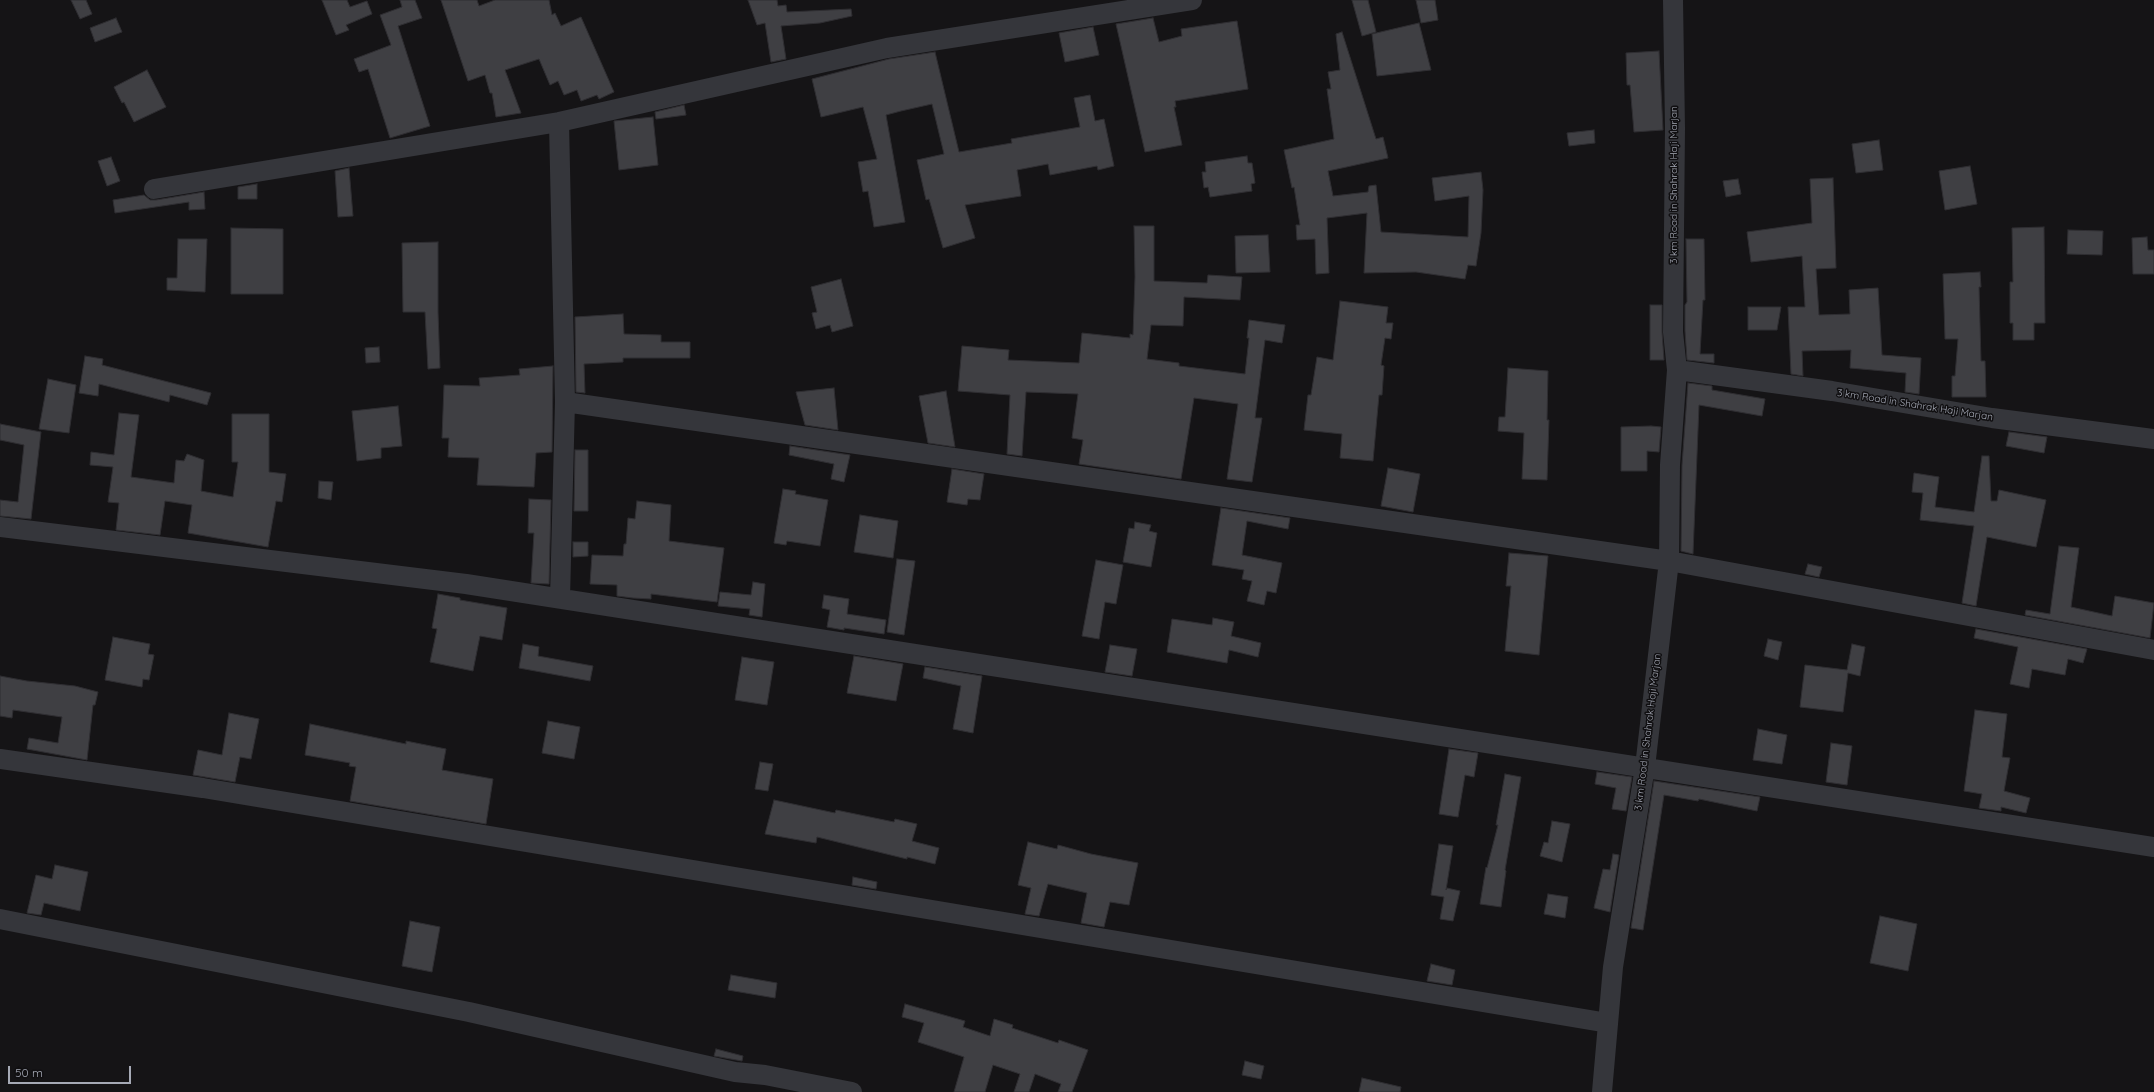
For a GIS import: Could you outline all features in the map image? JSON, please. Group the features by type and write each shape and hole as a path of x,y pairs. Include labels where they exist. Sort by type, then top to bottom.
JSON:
{"street":[{"path":"154,189 559,122 887,48 1192,0"},
{"name":"3 km Road in Shahrak Haji Marjan","path":"1602,1092 1614,959 1645,768 1669,561 1670,465 1677,370 1673,332 1675,128 1673,0"},
{"path":"559,122 565,402 560,598"},
{"name":"3 km Road in Shahrak Haji Marjan","path":"1677,370 1832,391 1992,418 2154,439"},
{"path":"565,402 1669,561 2154,650"},
{"path":"0,527 466,584 2154,847"},
{"path":"0,759 203,788 1608,1023"},
{"path":"0,919 469,1012 735,1072 765,1075 852,1092"}],"building":[{"path":"71,0 86,0 92,14 80,19"},
{"path":"322,0 347,0 350,7 367,1 372,14 346,25 349,30 336,35"},
{"path":"400,0 415,0 422,18 398,26 430,126 390,138 368,69 359,72 354,59 391,45 380,15 402,7"},
{"path":"441,0 477,0 479,6 495,0 549,0 552,15 555,13 561,26 581,17 614,92 599,99 597,95 581,101 577,90 564,95 558,81 550,85 539,59 505,70 521,113 496,117 492,93 490,93 485,75 468,81"},
{"path":"748,0 777,0 778,6 786,5 787,12 851,9 852,16 820,23 781,26 786,59 771,62 765,23 757,25"},
{"path":"1352,0 1368,0 1376,32 1362,36"},
{"path":"1416,0 1435,0 1438,20 1421,23"},
{"path":"116,18 122,32 95,42 90,28"},
{"path":"1153,18 1159,42 1182,36 1181,29 1237,21 1248,89 1175,101 1176,107 1174,107 1182,145 1145,152 1116,24"},
{"path":"1419,23 1431,70 1377,76 1372,34"},
{"path":"1093,27 1099,55 1065,62 1059,33"},
{"path":"1342,32 1376,139 1383,137 1388,158 1328,171 1333,196 1368,192 1369,186 1376,185 1381,232 1468,237 1469,196 1435,201 1432,178 1481,172 1483,190 1481,233 1476,266 1468,265 1465,279 1416,272 1364,273 1367,213 1327,218 1329,273 1316,274 1315,239 1297,240 1296,225 1300,225 1294,187 1292,188 1284,150 1334,139 1327,89 1331,89 1328,72 1340,70 1336,34"},
{"path":"1659,51 1663,130 1634,132 1630,85 1627,85 1626,53"},
{"path":"935,52 959,152 1012,143 1011,139 1080,127 1074,98 1090,95 1095,121 1104,119 1114,166 1098,170 1097,166 1050,175 1048,164 1017,170 1021,196 965,205 975,238 943,248 929,199 926,200 917,160 944,154 932,104 901,111 886,115 905,222 874,227 868,191 863,192 858,162 877,159 863,107 821,117 812,79 889,59"},
{"path":"147,70 166,107 134,122 124,102 122,103 114,87"},
{"path":"684,105 686,115 656,119 655,112"},
{"path":"653,117 658,165 619,170 614,121"},
{"path":"1594,130 1595,143 1569,146 1567,133"},
{"path":"1879,140 1883,170 1856,173 1852,144"},
{"path":"1247,156 1248,163 1252,163 1255,183 1251,184 1252,191 1210,197 1208,187 1204,188 1202,172 1206,172 1205,162"},
{"path":"111,157 120,181 107,186 98,161"},
{"path":"1970,166 1977,204 1945,210 1939,171"},
{"path":"349,168 353,216 338,217 335,171"},
{"path":"1833,178 1836,268 1816,269 1819,315 1850,314 1849,290 1878,288 1882,355 1921,358 1919,394 1905,392 1906,373 1850,368 1851,350 1802,351 1803,376 1791,374 1788,307 1805,307 1802,256 1751,262 1747,232 1812,223 1810,179"},
{"path":"1738,179 1741,194 1726,197 1723,181"},
{"path":"257,184 257,199 238,199 238,187"},
{"path":"204,192 205,209 189,210 189,202 115,213 113,200 144,195 150,200 156,200"},
{"path":"1134,226 1154,226 1154,281 1207,283 1208,275 1242,277 1240,300 1184,297 1183,326 1151,325 1147,359 1179,363 1179,366 1245,374 1249,338 1247,338 1249,320 1285,325 1282,343 1265,340 1255,418 1262,418 1252,482 1227,479 1238,404 1194,398 1181,479 1079,464 1083,440 1072,438 1078,394 1026,392 1022,456 1007,454 1010,395 958,391 962,346 1009,350 1008,360 1079,363 1082,333 1130,338 1130,334 1133,335 1135,277"},
{"path":"2044,227 2045,323 2034,323 2034,340 2013,340 2013,323 2010,323 2010,282 2013,282 2012,228"},
{"path":"231,228 283,229 283,294 231,294"},
{"path":"2068,230 2103,231 2102,255 2067,254"},
{"path":"1268,235 1270,272 1236,273 1235,236"},
{"path":"2147,237 2148,250 2154,250 2154,274 2133,274 2132,238"},
{"path":"178,239 207,239 205,292 167,290 167,278 177,278"},
{"path":"1686,239 1704,239 1705,300 1703,300 1700,354 1714,354 1714,363 1687,360 1685,331 1685,305 1687,302"},
{"path":"438,242 440,368 428,369 425,312 403,312 402,243"},
{"path":"1980,272 1981,361 1985,361 1986,397 1952,397 1952,376 1955,376 1958,339 1945,339 1943,274"},
{"path":"841,279 853,326 832,332 830,325 816,329 812,313 817,312 811,287"},
{"path":"1340,301 1388,307 1386,323 1393,323 1391,339 1385,338 1381,365 1384,366 1382,395 1379,395 1373,461 1340,458 1342,434 1304,430 1308,395 1311,395 1317,357 1333,360"},
{"path":"1650,305 1662,305 1664,360 1650,360"},
{"path":"1748,307 1781,307 1777,330 1748,330"},
{"path":"623,314 624,334 661,335 661,342 690,342 690,358 623,358 623,362 584,364 585,393 576,392 575,317"},
{"path":"379,347 380,362 366,363 365,348"},
{"path":"85,356 103,359 102,365 211,393 207,405 170,395 169,402 99,384 98,396 79,393"},
{"path":"553,366 552,452 536,453 534,487 477,485 479,458 448,457 449,438 442,438 444,385 480,386 479,378 520,375 519,369"},
{"path":"1508,368 1548,371 1547,420 1549,420 1547,480 1522,479 1524,433 1498,431 1499,417 1505,417"},
{"path":"48,379 76,385 69,433 39,429"},
{"path":"1688,383 1712,386 1712,390 1765,399 1762,416 1699,405 1693,554 1681,551 1682,465"},
{"path":"834,388 838,430 805,425 796,392"},
{"path":"946,391 955,447 928,443 919,396"},
{"path":"398,406 402,446 381,448 381,458 357,461 352,411"},
{"path":"119,413 139,415 131,477 174,483 176,460 184,461 187,454 204,460 201,491 233,497 238,462 232,462 232,414 269,414 269,472 286,474 282,502 276,501 268,547 188,533 192,505 165,501 160,535 116,530 119,503 108,502 113,467 90,465 91,452 114,455"},
{"path":"0,424 41,432 31,519 0,516 0,500 18,502 24,445 0,440"},
{"path":"1621,427 1661,427 1659,452 1647,451 1647,471 1621,471"},
{"path":"2009,432 2047,437 2044,453 2006,446"},
{"path":"790,446 850,455 844,482 831,479 834,464 789,455"},
{"path":"575,450 588,450 588,511 574,511"},
{"path":"1982,456 1989,456 1991,501 1997,501 1999,490 2046,500 2036,547 1987,537 1976,606 1962,603 1974,526 1920,520 1923,493 1912,492 1914,473 1939,477 1935,507 1974,512"},
{"path":"1388,468 1420,474 1413,512 1381,506"},
{"path":"952,469 984,474 980,500 968,499 967,505 947,502"},
{"path":"319,481 333,482 331,500 318,498"},
{"path":"783,489 796,491 795,494 828,500 820,546 787,541 786,545 774,543"},
{"path":"529,499 551,500 549,584 531,583 534,533 528,533"},
{"path":"637,501 671,505 669,541 724,548 717,602 651,594 651,599 617,596 617,585 590,584 592,555 623,556 624,544 626,544 628,518 635,519"},
{"path":"1221,508 1290,518 1288,529 1247,521 1242,555 1282,563 1276,593 1267,591 1264,605 1247,601 1252,581 1242,579 1244,570 1212,565"},
{"path":"860,515 898,521 893,558 854,552"},
{"path":"1135,522 1151,525 1149,531 1157,533 1151,567 1123,562 1129,528 1134,529"},
{"path":"573,542 588,542 588,556 573,557"},
{"path":"2059,546 2079,548 2071,607 2112,616 2115,596 2154,603 2150,638 2025,615 2026,610 2050,614"},
{"path":"1509,553 1548,556 1539,655 1505,651 1511,586 1506,586"},
{"path":"897,559 915,561 904,635 887,632"},
{"path":"1096,560 1123,565 1116,604 1105,602 1099,639 1082,636"},
{"path":"1808,564 1822,567 1819,577 1805,574"},
{"path":"753,582 765,584 762,617 749,615 750,609 718,606 720,592 751,595"},
{"path":"438,594 460,598 460,600 507,608 502,640 480,636 473,671 430,662 437,629 432,628"},
{"path":"824,595 849,599 847,614 886,620 884,634 827,627 830,610 822,608"},
{"path":"1213,618 1234,622 1231,636 1261,643 1258,657 1229,650 1227,663 1167,652 1172,619 1212,625"},
{"path":"1976,629 2087,649 2083,663 2068,659 2065,675 2032,669 2029,688 2010,684 2018,647 1974,638"},
{"path":"113,637 150,644 148,654 154,655 149,680 143,679 142,687 105,680"},
{"path":"1768,639 1782,642 1778,660 1764,656"},
{"path":"523,644 539,647 538,656 593,666 590,681 519,668"},
{"path":"1852,644 1865,647 1860,676 1848,673 1843,712 1800,707 1805,665 1847,670"},
{"path":"1110,645 1137,649 1132,676 1105,672"},
{"path":"854,656 903,664 896,701 847,693"},
{"path":"742,657 774,662 767,705 735,700"},
{"path":"925,667 982,676 973,733 953,729 961,686 923,678"},
{"path":"0,676 27,681 75,686 98,692 95,705 93,705 87,760 27,749 29,738 58,743 62,717 13,710 12,718 0,716"},
{"path":"1975,710 2007,714 2002,757 2010,758 2004,791 2030,798 2026,813 2001,807 2001,811 1979,808 1982,794 1964,791"},
{"path":"229,713 259,719 251,759 240,757 235,782 193,775 198,750 222,755"},
{"path":"548,721 580,727 574,759 542,753"},
{"path":"310,724 406,744 406,741 446,749 442,770 493,779 486,824 350,801 356,767 349,766 350,763 305,755"},
{"path":"1758,729 1787,735 1782,764 1753,760"},
{"path":"1831,743 1852,746 1847,785 1826,782"},
{"path":"1449,749 1478,753 1474,777 1465,775 1458,817 1439,814"},
{"path":"760,762 773,764 768,791 755,789"},
{"path":"1597,772 1632,777 1626,811 1612,809 1616,788 1595,784"},
{"path":"1505,774 1521,777 1505,870 1501,907 1480,904 1486,867 1487,868 1498,825 1496,825"},
{"path":"1654,781 1760,797 1757,811 1699,799 1698,801 1664,795 1643,930 1631,928"},
{"path":"774,800 835,813 836,810 894,822 895,819 917,824 912,841 939,848 935,864 907,857 907,859 817,837 816,843 765,834"},
{"path":"1552,821 1570,824 1562,862 1540,856 1544,842 1548,843"},
{"path":"1028,842 1057,849 1058,845 1091,854 1138,863 1129,905 1110,902 1104,927 1081,923 1087,893 1048,884 1039,916 1025,914 1031,888 1018,885"},
{"path":"1439,844 1453,846 1446,890 1447,888 1460,891 1453,921 1440,919 1444,897 1431,895"},
{"path":"1613,854 1619,855 1610,912 1594,908 1603,869 1610,870"},
{"path":"55,865 88,872 80,911 44,903 41,915 27,913 36,875 52,879"},
{"path":"853,877 877,882 876,889 852,885"},
{"path":"1548,894 1568,897 1565,918 1544,914"},
{"path":"1880,916 1917,924 1908,971 1870,963"},
{"path":"410,921 440,927 432,972 402,966"},
{"path":"1431,964 1455,970 1452,985 1427,981"},
{"path":"731,975 777,983 775,998 728,990"},
{"path":"905,1004 965,1021 963,1027 990,1036 994,1019 1013,1025 1012,1028 1058,1043 1059,1040 1088,1050 1072,1092 1058,1092 1061,1084 1035,1074 1029,1092 1014,1092 1020,1074 993,1065 985,1092 954,1092 964,1057 918,1042 924,1023 902,1017"},
{"path":"716,1049 743,1056 742,1061 714,1056"},
{"path":"1245,1061 1264,1066 1261,1079 1242,1075"},
{"path":"1362,1078 1401,1087 1400,1092 1359,1092"}]}
